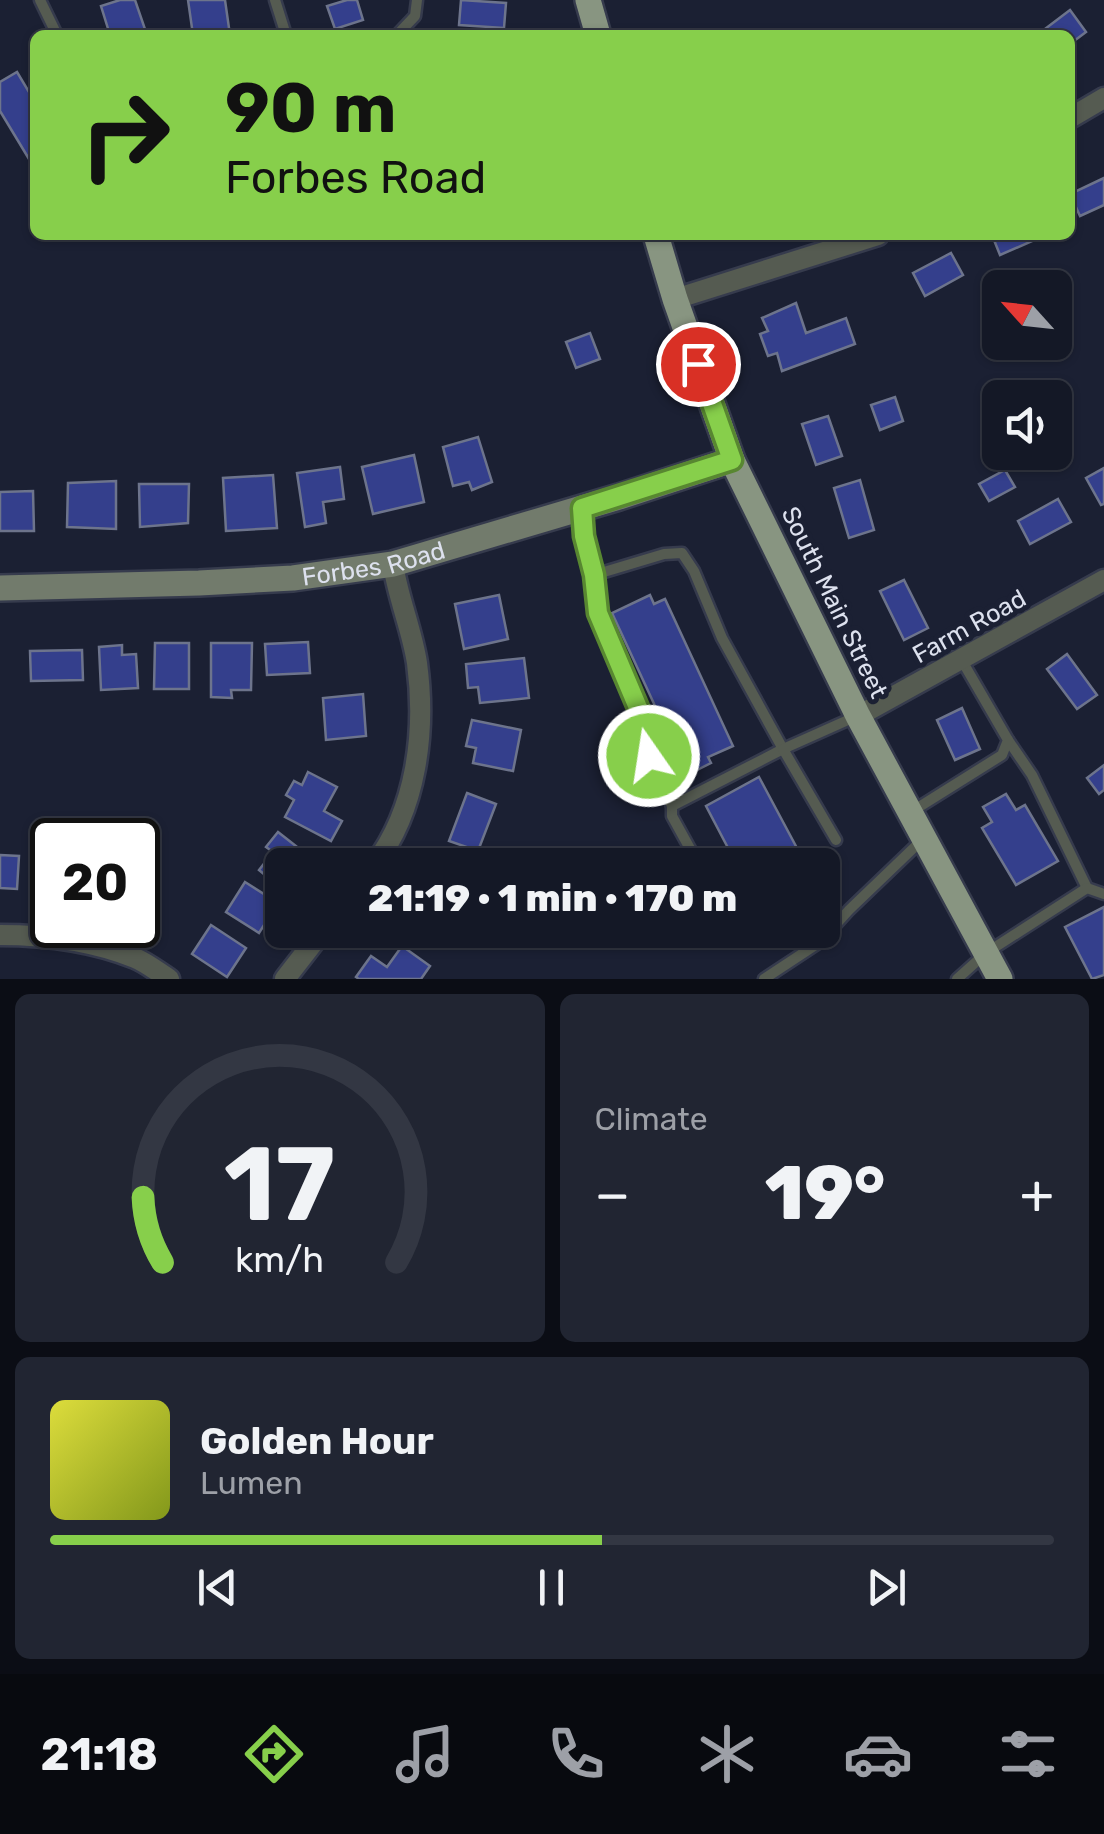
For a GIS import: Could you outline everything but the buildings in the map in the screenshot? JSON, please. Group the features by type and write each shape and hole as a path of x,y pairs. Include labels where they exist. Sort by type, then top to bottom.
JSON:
{"main road":[{"path":"588,0 597,30"},
{"name":"South Main Street","path":"657,240 732,460 858,716 1000,979"}],"street":[{"path":"1075,115 1104,98"},
{"path":"675,300 862,240"},
{"name":"Forbes Road","path":"0,588 293,578 393,564 732,460"},
{"path":"384,848 402,816 416,768 420,722 416,660 393,564"},
{"name":"Farm Road","path":"858,716 1104,580"},
{"path":"0,936 33,935 91,945 136,959 169,979"},
{"path":"285,979 309,948"}],"lane":[{"path":"276,0 285,30"},
{"path":"402,30 415,16 417,0"},
{"path":"46,3 55,30"},
{"path":"582,508 598,613 639,710 649,756 672,806 672,816 690,848"},
{"path":"594,575 664,554 682,553 694,571 722,638 836,840"},
{"path":"961,659 1032,775 1087,888 1104,894"},
{"path":"672,806 858,716"},
{"path":"910,812 1002,755 1008,740"},
{"path":"764,979 820,942 924,838"},
{"path":"957,979 986,953 1087,888"}],"route":[{"path":"649,756 639,710 598,613 582,508 732,460 698,364"}]}
